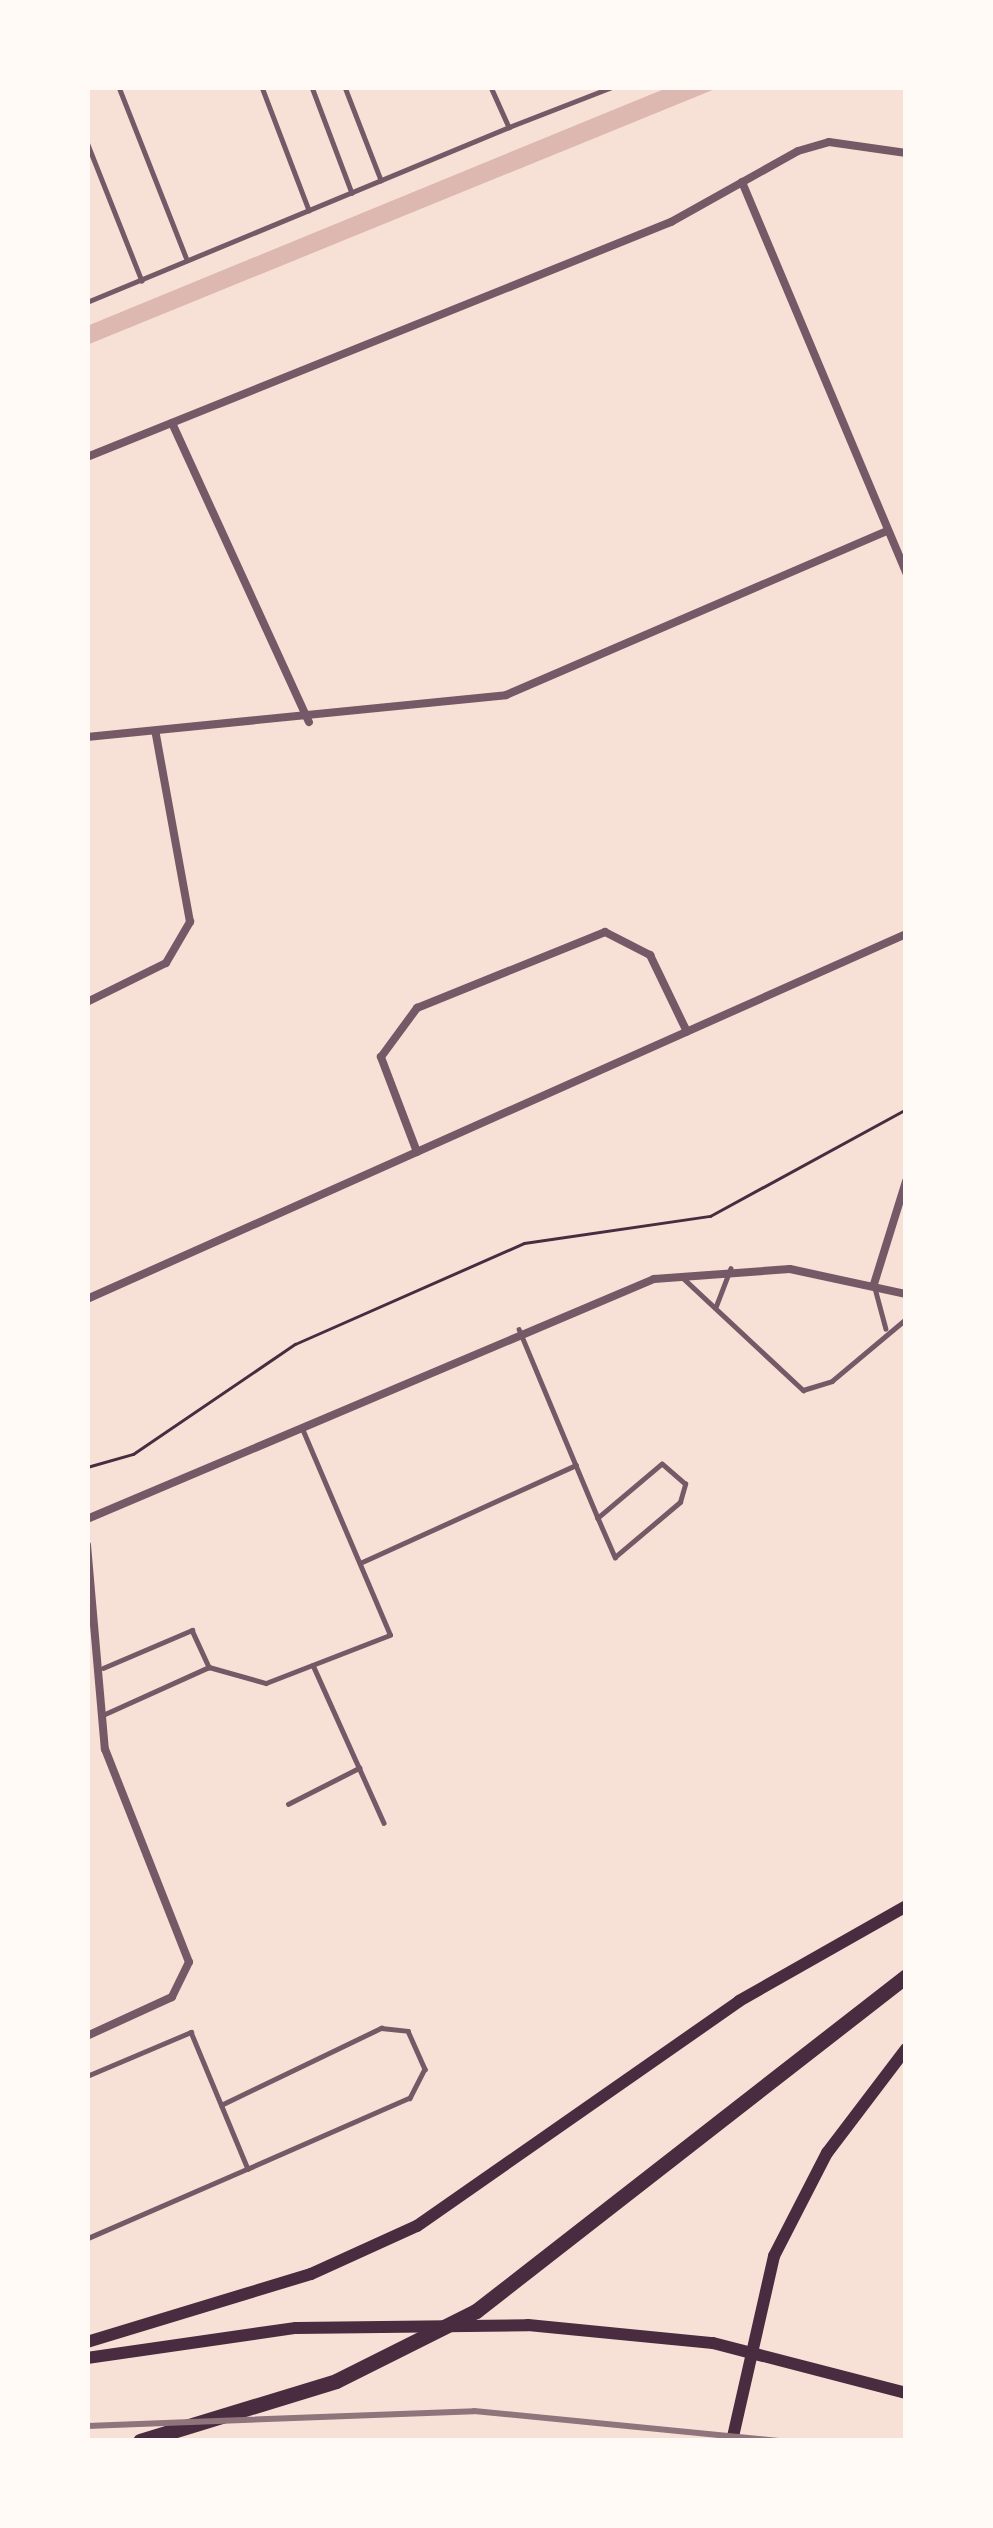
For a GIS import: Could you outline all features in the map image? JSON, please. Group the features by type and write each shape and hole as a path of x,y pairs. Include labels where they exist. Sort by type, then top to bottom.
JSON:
{"highway":[{"path":"140,2441 337,2381 476,2311 906,1976"}],"main road":[{"path":"87,2342 291,2281 417,2226 739,2001 906,1906"},
{"path":"732,2441 774,2256 827,2153 906,2049"},
{"path":"87,2358 296,2328 528,2325 713,2343 900,2391"}],"street":[{"path":"87,457 671,222 742,182 829,142 906,153"},
{"path":"742,182 906,573"},
{"path":"172,423 309,723"},
{"path":"87,737 309,723 506,695 887,531"},
{"path":"87,1002 166,963 190,922 156,734"},
{"path":"416,1152 381,1057 417,1008 605,932 650,955 687,1032"},
{"path":"87,1299 906,934"},
{"path":"874,1284 906,1181"},
{"path":"87,1519 519,1329 680,1275 730,1269 874,1284 906,1294"},
{"path":"87,1545 103,1668 105,1749 189,1962 172,1997 87,2036"}],"lane":[{"path":"119,87 188,262"},
{"path":"262,87 310,211"},
{"path":"312,87 352,193"},
{"path":"345,87 381,181"},
{"path":"491,87 508,127"},
{"path":"88,300 611,87"},
{"path":"87,142 142,281"},
{"path":"716,1306 730,1269"},
{"path":"680,1275 803,1390 832,1381 886,1329 906,1318"},
{"path":"874,1284 886,1329"},
{"path":"519,1329 576,1466 598,1518 615,1557 680,1502 685,1484 662,1464 598,1518"},
{"path":"104,1714 209,1667 266,1683 390,1635 301,1425"},
{"path":"360,1563 576,1466"},
{"path":"103,1668 192,1630 209,1667"},
{"path":"313,1665 384,1823"},
{"path":"288,1804 359,1768"},
{"path":"87,2239 410,2098 425,2069 408,2031 381,2027 221,2105"},
{"path":"87,2076 191,2032 248,2169"}],"path":[{"path":"87,1467 133,1454 295,1344 524,1244 710,1216 906,1109"}],"shaded area":[{"path":"669,87 720,87 87,345 87,326"}],"railway":[{"path":"87,2426 474,2411 782,2441"}]}
